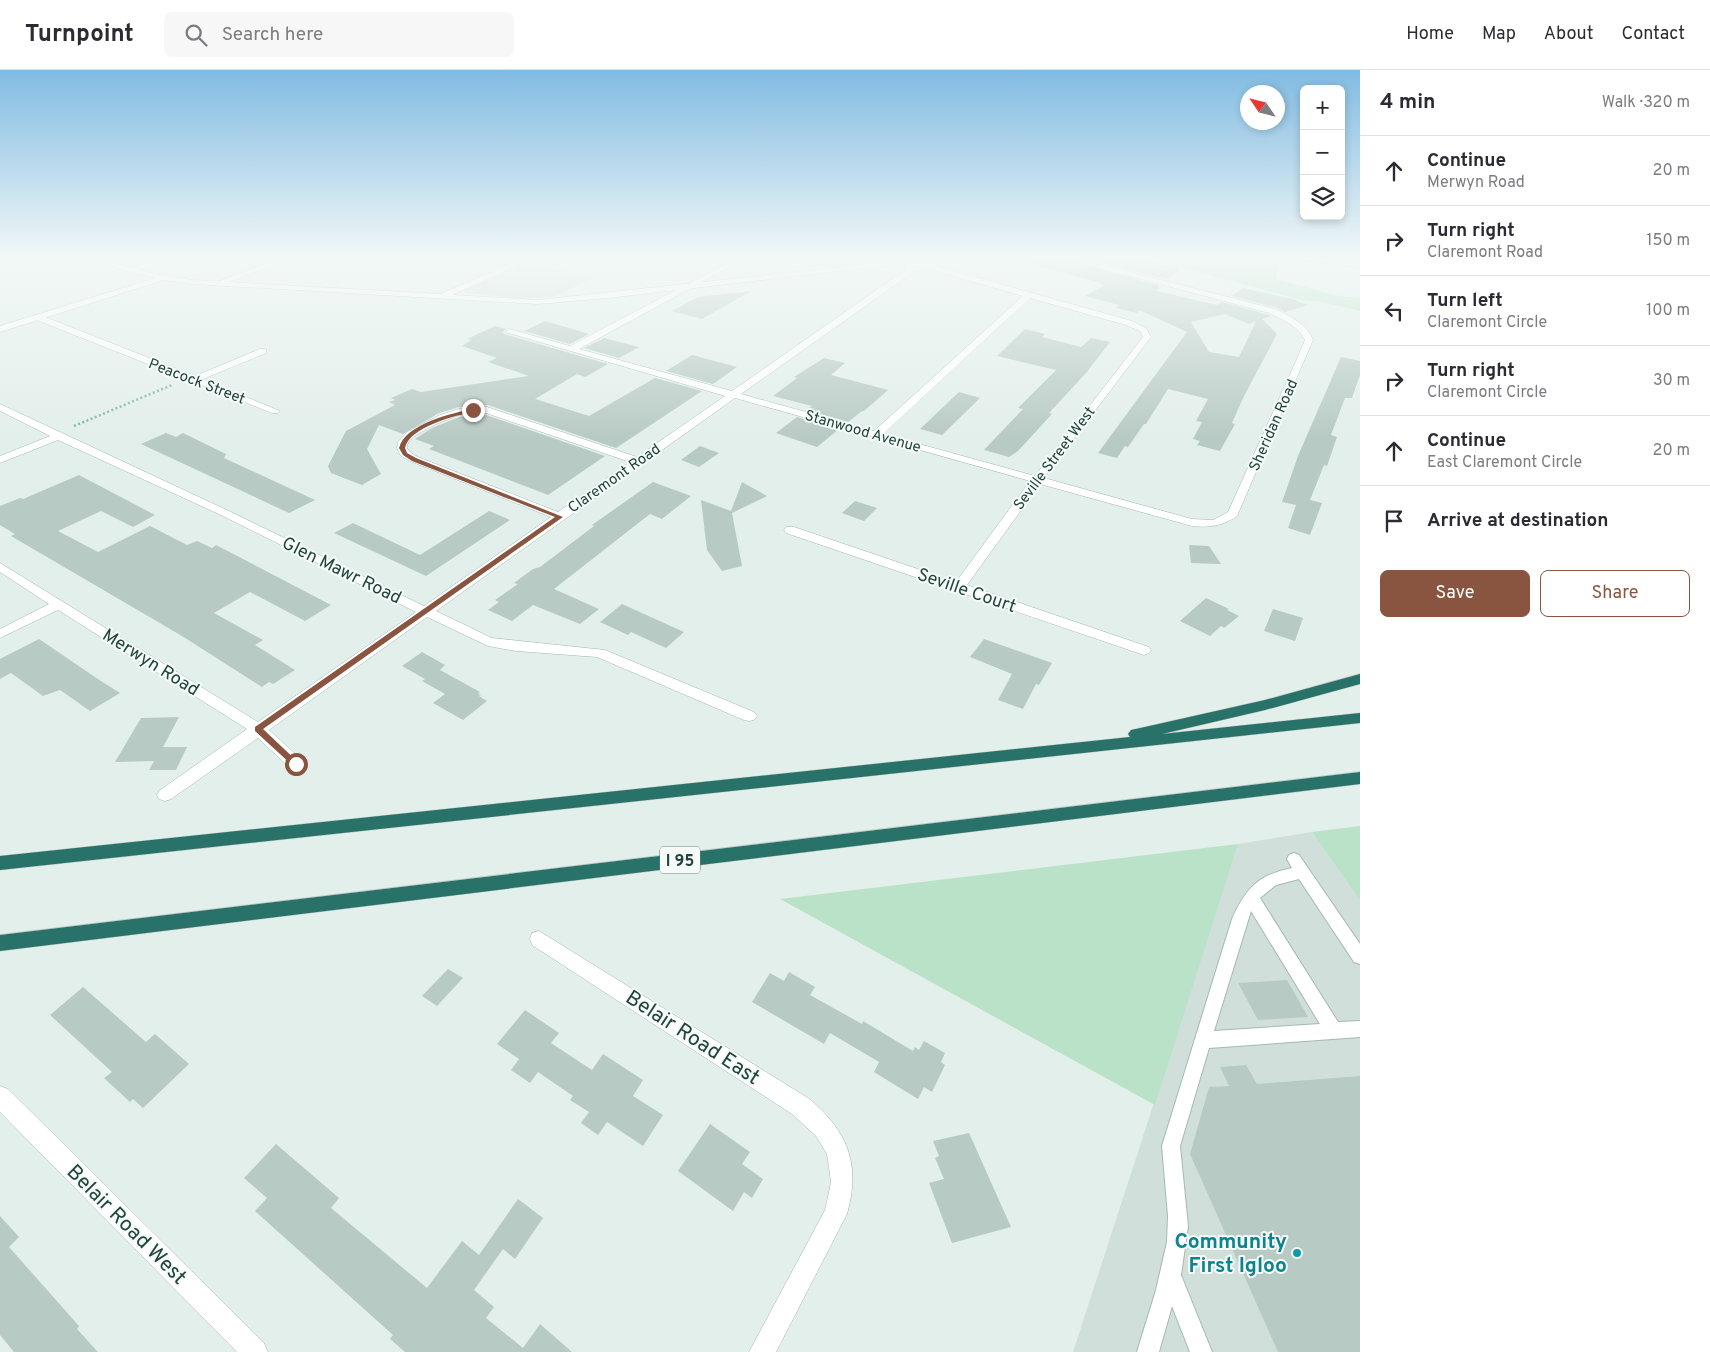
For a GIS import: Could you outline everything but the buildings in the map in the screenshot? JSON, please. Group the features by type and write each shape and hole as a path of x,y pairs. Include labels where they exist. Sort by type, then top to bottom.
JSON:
{"highway":[{"path":"1069,749 1265,704 1360,679"},
{"path":"0,863 1360,718"},
{"name":"I 95","path":"0,942 1360,778"}],"street":[{"path":"0,329 34,318"},
{"name":"Peacock Street","path":"39,318 191,380 275,411"},
{"path":"572,349 631,318"},
{"name":"Claremont Road","path":"165,795 842,318"},
{"path":"876,435 1004,318"},
{"name":"Seville Street West","path":"960,587 1037,480 1147,337 1144,330 1111,318"},
{"name":"Sheridan Road","path":"1217,523 1233,514 1301,361 1309,338 1305,331 1286,318"},
{"name":"Stanwood Avenue","path":"509,332 1177,519 1192,523 1217,523"},
{"path":"191,380 263,351"},
{"name":"Glen Mawr Road","path":"0,407 227,514 488,642 515,647 575,649 600,653 614,657 749,716"},
{"path":"560,517 414,459 405,454 402,448 403,442 411,434 459,412 488,410 638,461"},
{"path":"0,460 56,435"},
{"name":"Seville Court","path":"790,530 1144,650"},
{"name":"Merwyn Road","path":"0,567 258,729 296,764"},
{"path":"0,634 59,604"},
{"name":"Belair Road East","path":"539,939 800,1106 821,1123 836,1147 844,1177 840,1201 835,1214 762,1352"},
{"name":"Belair Road West","path":"0,1097 255,1352"}],"lane":[{"path":"1148,1352 1171,1276 1178,1227 1178,1208 1171,1164 1171,1146 1240,919 1251,897 1258,888 1274,877 1298,866 1360,957"},
{"path":"1251,897 1334,1031"},
{"path":"1204,1040 1360,1029"},
{"path":"1171,1276 1201,1352"}],"path":[{"path":"56,435 191,380"}],"shaded area":[{"path":"1312,832 1360,901 1360,1352 1073,1352 1238,844"}],"green space":[{"path":"1360,826 1360,901 1312,832"},
{"path":"1238,844 1155,1105 780,899"}],"place":[{"name":"Community First Igloo","path":"1297,1253"}],"route":[{"path":"296,764 258,729 560,517 405,454 402,448 403,442 411,434 444,417 473,410"}]}
